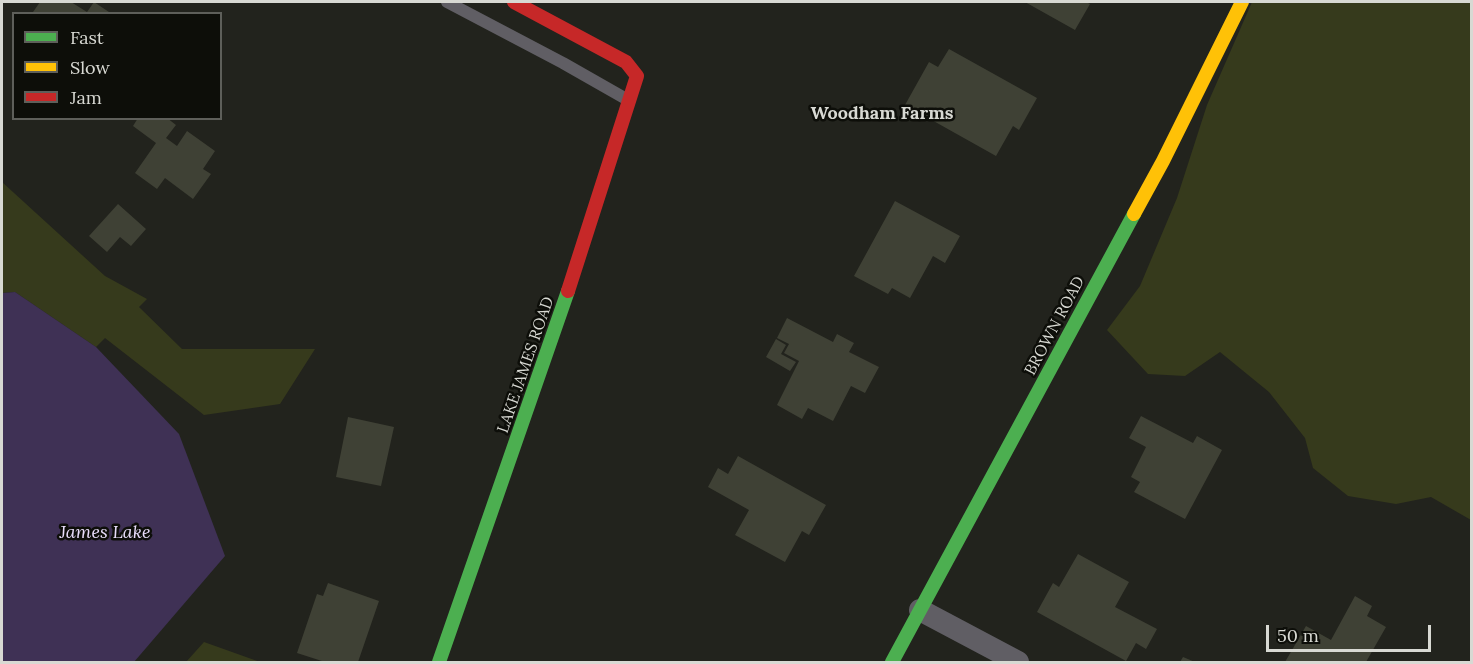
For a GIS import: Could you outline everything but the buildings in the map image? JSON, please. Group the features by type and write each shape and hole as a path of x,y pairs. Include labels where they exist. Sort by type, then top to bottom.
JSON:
{"street":[{"name":"LAKE JAMES ROAD","path":"439,663 559,320 637,76 626,62 514,2"},
{"name":"BROWN ROAD","path":"892,663 1158,171 1242,2"},
{"path":"920,610 1018,663"}],"lane":[{"path":"447,2 563,63 629,101"}],"green space":[{"path":"1252,2 1471,2 1471,520 1431,497 1396,504 1348,496 1313,468 1305,438 1269,392 1220,352 1185,376 1148,374 1107,330 1140,286 1177,198 1207,105"},
{"path":"2,182 105,276 147,299 139,307 182,349 315,349 280,404 204,415 105,338 96,347 15,292 2,293"},
{"path":"204,642 260,662 186,662"}],"water":[{"name":"James Lake","path":"15,292 96,347 179,434 225,556 134,662 2,662 2,293"}],"traffic: fast":[{"path":"892,662 1134,214"},
{"path":"439,662 568,291"}],"traffic: slow":[{"path":"1134,214 1242,2"}],"traffic: jam":[{"path":"514,2 626,62 637,76 568,291"}],"district":[{"name":"Woodham Farms","path":"882,114"}]}
